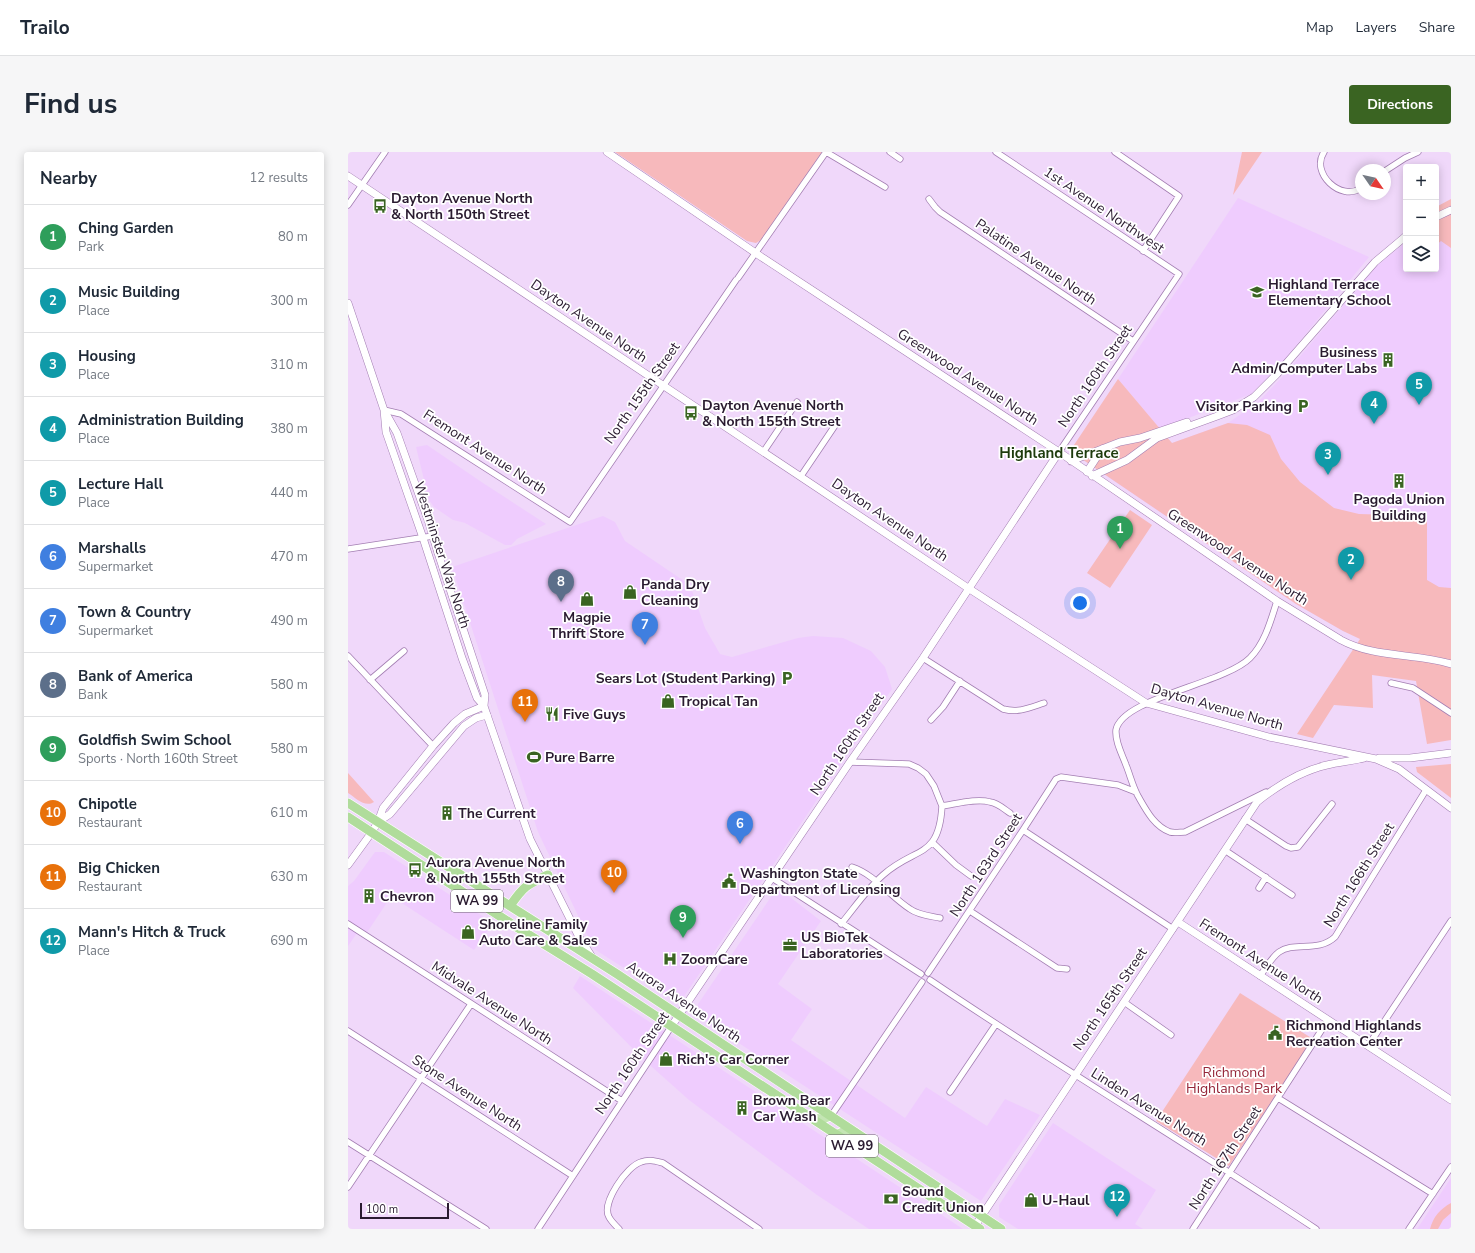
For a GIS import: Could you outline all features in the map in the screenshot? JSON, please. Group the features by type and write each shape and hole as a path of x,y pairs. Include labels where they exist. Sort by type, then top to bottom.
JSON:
{"highway":[{"name":"Aurora Avenue North","path":"348,802 592,957 1001,1229"},
{"name":"Aurora Avenue North","path":"348,817 810,1117 976,1228"},
{"path":"510,906 524,888 531,882 548,875"}],"main road":[{"path":"810,1117 824,1119 832,1116"},
{"path":"835,1135 844,1131 855,1132"}],"street":[{"path":"348,205 385,152"},
{"name":"Greenwood Avenue North","path":"607,152 755,253 1059,452 1278,601 1352,646 1370,652 1439,660 1451,664"},
{"path":"826,152 885,187"},
{"name":"North 155th Street","path":"570,522 826,152"},
{"path":"890,152 900,159"},
{"name":"1st Avenue Northwest","path":"996,152 1179,274"},
{"path":"1115,152 1179,196 1143,251"},
{"path":"1324,152 1320,166 1323,175 1328,182 1340,190 1350,192 1355,190"},
{"path":"1391,167 1418,152"},
{"name":"Dayton Avenue North","path":"348,176 968,588 1146,703 1269,737 1376,758 1401,770 1451,808"},
{"name":"Palatine Avenue North","path":"929,199 940,212 1133,341"},
{"path":"1439,216 1451,210"},
{"path":"1090,474 1127,460 1157,438 1220,415 1238,407 1254,397 1296,354 1375,262 1403,239"},
{"name":"North 160th Street","path":"538,1229 679,1015 850,762 923,658 968,588 1179,274"},
{"name":"Westminster Way North","path":"348,303 384,410 397,433 433,536 485,695 484,706"},
{"path":"764,451 797,402"},
{"name":"Westminster Way North","path":"384,410 386,432 424,538 462,658 477,698 484,706 530,839 579,938 592,957"},
{"name":"Fremont Avenue North","path":"384,410 401,414 570,522"},
{"path":"1071,461 1120,442 1140,438 1198,419 1220,415"},
{"path":"801,476 836,424"},
{"path":"1090,474 1102,449"},
{"path":"348,549 433,536"},
{"path":"1274,788 1185,832 1171,832 1160,826 1150,816 1136,792 1116,738 1116,728 1128,714 1146,703 1218,677 1250,658 1268,629 1278,601"},
{"path":"370,680 404,650"},
{"path":"348,656 434,746"},
{"path":"923,658 1003,709 1012,711 1021,710 1044,704"},
{"path":"931,720 943,707 960,681"},
{"path":"1391,683 1413,688 1451,713"},
{"path":"348,865 372,832 378,822 383,808 434,746 454,723 466,714 484,706"},
{"path":"378,822 390,814 464,726 476,718 487,715"},
{"path":"1331,750 1335,753 1336,757 1334,764"},
{"path":"1376,758 1406,758 1451,752"},
{"name":"North 165th Street","path":"976,1228 981,1215 1226,851 1257,802 1274,788 1303,773 1366,757"},
{"path":"1401,770 1401,763 1406,758"},
{"path":"841,924 876,882 895,866 933,843 938,834 941,822 942,806 934,786 926,774 918,768 909,764 850,762"},
{"name":"North 163rd Street","path":"928,973 1056,779 1061,777 1118,785 1136,792"},
{"name":"North 166th Street","path":"1260,976 1280,951 1287,948 1321,945 1329,942 1335,937 1426,790"},
{"path":"942,806 990,801 1010,813"},
{"path":"1245,819 1286,846 1291,848 1298,847 1332,804"},
{"path":"1023,830 1173,929"},
{"path":"933,843 956,866 971,876"},
{"path":"1226,851 1292,895"},
{"path":"852,867 860,869 884,887 910,910 940,918"},
{"path":"772,878 841,924 921,974 924,972 928,973 930,980 926,983 922,982"},
{"path":"1259,888 1266,878"},
{"path":"970,911 1057,968 1067,969"},
{"path":"1368,1046 1451,921"},
{"name":"Fremont Avenue North","path":"1178,922 1451,1100"},
{"name":"Midvale Avenue North","path":"348,924 622,1101"},
{"path":"921,974 920,978 922,982"},
{"name":"Linden Avenue North","path":"930,980 1316,1229"},
{"path":"832,1116 922,982"},
{"path":"1124,1002 1171,1035"},
{"path":"348,1188 471,1004"},
{"name":"North 167th Street","path":"1193,1229 1328,1020"},
{"path":"950,1092 996,1024"},
{"name":"Stone Avenue North","path":"348,1031 573,1176"},
{"path":"1278,1098 1433,1194"},
{"path":"348,1142 486,1229"},
{"path":"619,1229 608,1217 607,1207 618,1184 634,1165 651,1160 663,1164 759,1229"},
{"path":"1409,1229 1451,1166"}],"shaded area":[{"name":"Highland Terrace Elementary School","path":"1238,198 1369,257 1280,365 1251,394 1160,429 1118,379"},
{"path":"1451,213 1451,657 1343,631 1296,604 1108,477 1132,466 1150,451 1228,423 1257,403 1284,375 1377,266 1403,244 1403,272 1439,272 1439,222"},
{"path":"427,445 546,524 517,539 511,545 505,545 465,523 453,520 434,507 429,500 416,447"},
{"path":"603,516 615,522 625,541 690,585 705,628 720,654 732,657 798,638 813,636 843,638 871,651 885,667 892,689 683,998 673,999 594,949 538,832 452,567"},
{"path":"375,852 384,852 493,923 474,950 394,898 388,901 364,937 357,933 348,946 348,886 354,881"},
{"path":"775,891 782,891 821,921 778,984 812,1009 791,1040 905,1118 926,1087 987,1126 1005,1099 1040,1115 981,1201 702,1019 698,1010 698,1004"},
{"path":"580,976 963,1229 869,1229 817,1195 689,1100 643,1059 573,988"},
{"path":"1053,1123 1156,1190 1135,1224 1143,1229 1018,1229 999,1217 999,1205"},
{"path":"1451,1178 1451,1229 1417,1229"}],"green space":[{"path":"615,152 822,152 764,238 756,243 747,241"},
{"path":"1242,152 1262,152 1233,195"},
{"path":"1451,199 1451,248 1441,241 1439,243 1439,205"},
{"path":"1118,379 1172,443 1228,423 1247,425 1270,435 1281,459 1300,482 1334,508 1359,514 1427,516 1427,580 1439,587 1451,588 1451,740 1427,744 1416,681 1372,675 1373,708 1334,705 1313,738 1297,734 1360,639 1296,604 1070,451"},
{"path":"1130,510 1152,525 1110,588 1087,573"},
{"path":"1451,764 1451,798 1417,772 1416,767"},
{"path":"348,773 374,802 371,804 364,803 348,793"},
{"name":"Richmond Highlands Park","path":"1240,993 1313,1039 1229,1166 1156,1121"},
{"path":"1451,1203 1451,1213 1443,1220 1438,1229 1430,1229 1438,1214"}],"place":[{"name":"Dayton Avenue North & North 150th Street","path":"380,206"},
{"name":"Highland Terrace Elementary School","path":"1257,292"},
{"name":"Business Admin/Computer Labs","path":"1388,360"},
{"name":"Lecture Hall","path":"1419,405"},
{"name":"Visitor Parking","path":"1303,406"},
{"name":"Dayton Avenue North & North 155th Street","path":"691,413"},
{"name":"Administration Building","path":"1374,424"},
{"name":"Housing","path":"1328,475"},
{"name":"Pagoda Union Building","path":"1399,481"},
{"name":"Ching Garden","path":"1120,549"},
{"name":"Music Building","path":"1351,580"},
{"name":"Panda Dry Cleaning","path":"630,592"},
{"name":"Magpie Thrift Store","path":"587,599"},
{"name":"Bank of America","path":"561,602"},
{"name":"Town & Country","path":"645,645"},
{"name":"Sears Lot (Student Parking)","path":"787,678"},
{"name":"Tropical Tan","path":"668,701"},
{"name":"Five Guys","path":"552,714"},
{"name":"Big Chicken","path":"525,722"},
{"name":"Pure Barre","path":"534,757"},
{"name":"The Current","path":"447,813"},
{"name":"Marshalls","path":"740,844"},
{"name":"Aurora Avenue North & North 155th Street","path":"415,870"},
{"name":"Washington State Department of Licensing","path":"729,881"},
{"name":"Chipotle","path":"614,893"},
{"name":"Chevron","path":"369,896"},
{"name":"Shoreline Family Auto Care & Sales","path":"468,932"},
{"name":"Goldfish Swim School","path":"683,938"},
{"name":"US BioTek Laboratories","path":"790,945"},
{"name":"ZoomCare","path":"670,959"},
{"name":"Richmond Highlands Recreation Center","path":"1275,1033"},
{"name":"Rich's Car Corner","path":"666,1059"},
{"name":"Brown Bear Car Wash","path":"742,1108"},
{"name":"Sound Credit Union","path":"891,1199"},
{"name":"U-Haul","path":"1031,1200"},
{"name":"Mann's Hitch & Truck","path":"1117,1217"}],"district":[{"name":"Highland Terrace","path":"1059,453"}]}
